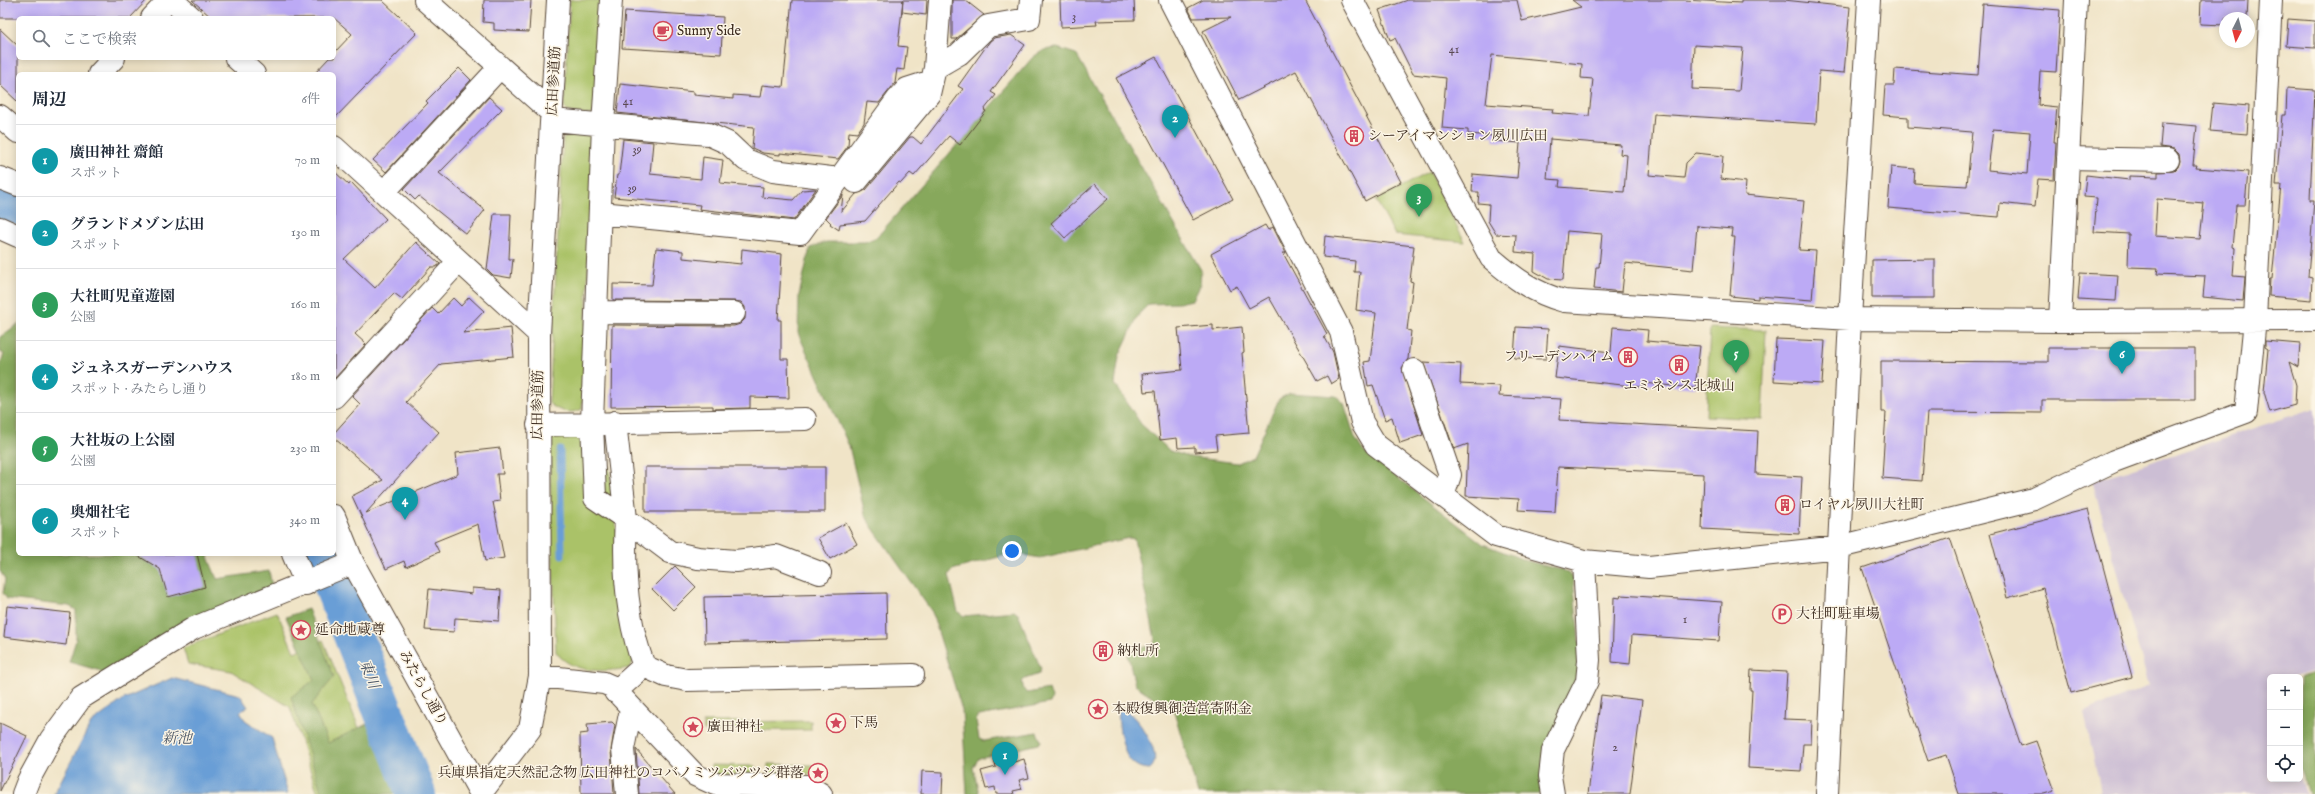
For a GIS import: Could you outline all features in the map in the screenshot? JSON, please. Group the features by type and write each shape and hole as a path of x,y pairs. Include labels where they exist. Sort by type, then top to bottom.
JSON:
{"street":[{"path":"154,16 169,0"},
{"path":"172,0 190,16"},
{"path":"425,0 500,67 552,117 603,125 708,134 728,143 746,160 773,171 848,181"},
{"name":"広田参道筋","path":"481,793 530,728 540,676 538,425 539,334 558,0"},
{"path":"611,0 603,125 601,213 592,422 595,498 670,552 698,558 736,561 776,556 820,573"},
{"path":"933,74 940,0"},
{"path":"601,213 800,233 848,181 897,100 907,89 933,74 959,54 988,26 1029,19 1031,0"},
{"path":"1170,0 1341,332 1362,422 1376,445 1496,536 1584,561 1649,567 1839,547 2034,499 2114,461 2246,412 2255,319 2271,0"},
{"path":"1352,0 1491,258 1518,280 1542,295 1564,302 1850,319 2060,321 2255,319 2315,320"},
{"path":"1827,794 1850,319 1869,0"},
{"path":"2060,321 2076,0"},
{"path":"101,72 112,60"},
{"path":"238,60 252,72"},
{"path":"384,192 500,67"},
{"path":"0,116 16,130"},
{"path":"336,149 539,334"},
{"path":"2068,158 2168,160"},
{"path":"0,178 16,184"},
{"path":"0,228 16,235"},
{"path":"336,395 459,261"},
{"path":"596,312 734,313"},
{"path":"1414,370 1450,475 1443,496"},
{"path":"538,425 592,422 805,419"},
{"path":"615,422 626,519 624,563 634,640 644,666 666,676 687,680 913,675"},
{"name":"みたらし通り","path":"336,523 348,565 481,793"},
{"path":"293,556 309,582"},
{"path":"1553,794 1550,776 1553,750 1587,681 1589,660 1584,561"},
{"path":"23,794 28,781 51,739 81,698 194,628 348,565"},
{"path":"615,692 644,666"},
{"path":"540,676 604,683 631,708 695,775 715,784 808,786 821,794"},
{"path":"627,794 623,749 631,708"}],"shaded area":[{"path":"2315,408 2315,672 2303,675 2303,674 2267,674 2267,782 2302,782 2306,794 2097,794 2101,792 2084,712 2149,686 2092,480 2124,471"}],"green space":[{"path":"570,0 601,0 596,111 591,115 568,112 564,107"},
{"path":"1057,48 1076,54 1201,270 1200,284 1192,300 1179,303 1149,304 1139,314 1119,356 1115,384 1141,424 1170,451 1189,457 1238,463 1253,456 1279,399 1290,393 1336,396 1344,403 1355,438 1363,451 1483,544 1527,561 1569,572 1573,578 1581,661 1543,794 1198,794 1174,711 1135,685 1128,655 1130,651 1153,645 1155,639 1134,539 1129,538 1040,558 1013,553 952,570 949,575 958,612 964,616 1014,611 1018,614 1041,669 1039,674 1025,679 1022,682 1024,690 1027,693 1049,689 1052,698 1050,703 979,716 976,720 979,739 984,741 1037,732 1041,741 1039,744 979,758 973,767 979,794 967,794 962,710 932,612 870,524 865,514 849,446 798,333 799,295 810,248 826,242 865,242 877,237 1033,57 1044,50"},
{"path":"573,133 587,134 594,139 582,409 569,412 560,410 549,403 563,139"},
{"path":"1429,172 1465,242 1395,235 1376,200"},
{"path":"16,325 16,556 209,556 217,579 269,571 273,591 104,675 98,670 69,662 76,640 76,610 69,606 7,599 3,593 5,579 0,571 0,364 4,354 0,352 0,337"},
{"path":"1710,328 1766,330 1762,419 1706,416"},
{"path":"605,434 633,662 629,668 590,670 571,664 556,652 549,440 553,436"},
{"path":"308,609 334,677 312,704 328,743 369,723 401,794 322,794 291,697 314,680 286,617"},
{"path":"277,612 294,652 323,640 386,794 318,794 290,707 231,671 188,664 183,648"},
{"path":"2315,674 2315,794 2309,794 2303,776 2303,677"},
{"path":"811,721 811,730 704,731 703,722"},
{"path":"768,764 813,765 812,774 768,774"},
{"path":"711,765 756,766 756,775 711,774"}],"water":[{"name":"新池","path":"172,678 240,695 248,707 240,712 245,720 272,738 288,794 54,794 91,723 124,699"},
{"path":"1120,708 1133,717 1147,734 1154,754 1154,763 1150,769 1141,768 1134,764 1129,759 1124,749 1118,718"}],"building":[{"path":"0,0 147,0 132,16 16,16 16,18 0,18"},
{"path":"192,0 382,0 417,33 336,117 336,72 316,72 327,60 336,60 336,51 352,34 336,20 336,16 210,16"},
{"path":"484,0 531,0 529,32 494,30 494,23 483,22"},
{"path":"792,0 903,0 898,46 907,47 904,70 897,69 895,83 879,103 867,102 864,123 857,133 849,132 848,146 838,159 780,153 780,155 763,153 752,148 754,127 617,113 620,84 694,92 694,95 733,99 733,95 760,97 762,85 783,87"},
{"path":"903,0 927,0 926,15 902,12"},
{"path":"952,0 965,0 984,15 956,39 952,39"},
{"path":"1060,0 1134,0 1135,20 1096,21 1097,25 1061,27"},
{"name":"シーアイマンション夙川広田","path":"1203,0 1305,0 1401,182 1365,201 1296,71 1239,100 1203,31 1231,17 1193,18 1188,8"},
{"path":"1408,0 1517,0 1522,21 1581,7 1572,0 1685,0 1741,3 1741,0 1784,0 1850,7 1844,73 1819,71 1816,124 1654,114 1649,175 1684,178 1686,163 1696,153 1723,156 1721,179 1746,182 1745,195 1804,201 1799,250 1816,251 1812,300 1758,296 1758,299 1730,296 1735,237 1731,237 1732,229 1697,226 1693,270 1625,263 1622,292 1594,289 1596,267 1599,267 1602,234 1567,231 1563,280 1548,279 1534,271 1535,254 1515,252 1516,235 1496,234 1488,221 1489,204 1478,203 1479,192 1472,192 1473,174 1517,178 1520,143 1493,141 1494,136 1468,134 1468,130 1442,128 1446,78 1413,74 1395,38 1390,40 1379,10","holes":["1694,45 1743,48 1739,91 1692,89","1492,55 1582,64 1581,78 1593,79 1589,116 1552,113 1553,109 1486,104","1550,139 1621,145 1620,154 1627,155 1624,192 1559,187 1560,180 1547,179"]},
{"path":"2201,0 2248,0 2247,12 2219,12 2219,25 2200,24"},
{"path":"1983,4 2060,10 2056,72 2040,71 2038,105 2057,107 2054,142 2056,142 2054,180 2038,179 2035,207 2000,203 1999,217 1888,208 1891,167 1915,169 1914,183 1967,186 1972,132 1908,127 1908,117 1883,115 1885,85 1894,85 1895,69 1978,75","holes":["1993,129 2030,132 2027,174 1988,170"]},
{"path":"625,11 723,17 721,54 622,48"},
{"path":"2288,19 2315,21 2315,48 2286,46"},
{"path":"0,29 16,44 18,72 16,72 16,100 0,85"},
{"path":"1011,35 1025,45 991,92 996,95 984,110 986,111 960,145 949,136 914,176 910,173 901,183 899,182 865,221 840,224 839,230 830,224 831,223 826,218 843,195 841,212 856,194 866,190 910,137 913,137 921,144 963,89 958,86 990,41 994,38"},
{"path":"1156,57 1233,199 1193,220 1116,78"},
{"path":"459,68 471,80 386,172 373,160 428,103 426,101"},
{"path":"2287,88 2315,90 2310,200 2314,200 2308,277 2312,278 2311,300 2269,296 2281,185 2276,185 2282,115 2286,115"},
{"path":"489,97 502,109 439,173 485,210 466,234 419,196 415,200 404,189"},
{"path":"2213,103 2249,106 2247,134 2210,131"},
{"path":"2162,123 2197,126 2193,165 2197,165 2196,168 2248,172 2245,205 2236,205 2232,247 2235,248 2233,276 2245,277 2243,301 2203,297 2205,276 2157,274 2158,268 2128,267 2129,234 2094,232 2097,198 2084,197 2086,175 2129,180 2129,176 2158,177 2158,172 2174,171 2178,167 2180,161 2179,154 2174,149 2160,147","holes":["2157,199 2204,203 2200,239 2155,236"]},
{"path":"623,139 653,142 650,174 701,179 703,157 723,160 720,183 763,187 762,197 793,200 802,190 816,189 794,220 699,209 700,205 614,197 617,175 619,175"},
{"path":"336,173 349,185 351,182 386,219 344,259 375,288 416,242 440,264 436,267 431,267 402,299 394,293 355,334 366,344 336,377"},
{"path":"1095,184 1108,199 1065,238 1051,223"},
{"path":"494,214 511,214 509,259 513,259 511,278 493,275 487,269"},
{"path":"1265,225 1268,230 1273,227 1286,253 1283,253 1327,334 1324,336 1333,352 1339,379 1331,384 1327,376 1317,381 1269,297 1249,308 1237,286 1230,290 1211,254"},
{"path":"1325,236 1414,246 1410,281 1413,282 1407,330 1411,331 1408,359 1402,368 1423,435 1400,443 1392,417 1385,420 1373,385 1368,386 1364,362 1370,361 1376,313 1356,310 1360,272 1354,272 1355,261 1323,257"},
{"path":"656,248 683,251 683,258 741,264 742,249 782,254 778,320 781,320 781,359 788,359 789,398 750,397 750,408 713,409 713,406 611,407 612,325 734,326 740,324 745,319 745,307 741,302 613,300 613,284 652,285"},
{"path":"1935,259 1935,298 1872,298 1872,260"},
{"path":"2080,273 2118,275 2116,301 2078,299"},
{"path":"469,297 484,311 463,333 511,328 514,357 441,364 406,402 439,432 366,513 458,474 456,453 500,448 503,474 497,474 500,501 493,502 504,558 485,561 478,524 434,542 439,552 406,567 404,561 386,569 352,496 383,480 336,440 336,431 360,404 352,396 432,308 438,314 453,298 461,306"},
{"path":"1213,325 1213,330 1242,327 1244,352 1242,353 1249,433 1215,436 1217,450 1195,452 1195,447 1178,448 1177,438 1160,440 1155,391 1144,392 1142,374 1182,370 1178,328"},
{"path":"1516,327 1548,329 1546,359 1514,358"},
{"path":"1613,327 1648,330 1647,341 1700,346 1695,388 1643,383 1642,387 1555,378 1559,346 1611,352"},
{"path":"1776,339 1825,341 1822,384 1774,381"},
{"path":"2265,341 2300,344 2298,367 2289,362 2296,385 2295,405 2270,412 2264,392 2268,349 2265,347"},
{"path":"2048,348 2195,348 2195,400 2042,400 2042,413 1927,412 1922,481 1882,478 1886,412 1881,412 1881,361 2048,362"},
{"path":"1423,362 1461,364 1460,384 1500,386 1499,396 1561,399 1559,420 1758,431 1756,474 1802,477 1799,534 1702,529 1704,474 1558,467 1555,512 1518,510 1519,499 1466,496 1468,444 1454,449"},
{"path":"645,467 825,467 825,512 645,512"},
{"path":"2088,509 2132,677 2071,693 2043,588 2007,598 1990,534"},
{"path":"846,523 857,544 830,559 818,538"},
{"path":"1950,538 2021,746 2036,741 2054,791 2044,794 1959,794 1946,755 1928,761 1862,568"},
{"path":"138,556 197,556 205,587 168,597 160,569"},
{"path":"675,566 696,587 673,610 652,589"},
{"path":"472,588 501,590 499,621 455,618 454,632 425,630 429,589 472,594"},
{"path":"886,593 887,639 705,643 704,597"},
{"path":"1621,595 1722,602 1719,641 1632,635 1630,664 1612,662 1614,597 1620,598"},
{"path":"7,606 70,613 66,645 4,637"},
{"path":"1751,670 1787,672 1784,719 1812,720 1811,744 1803,744 1801,771 1748,768 1752,690 1750,690"},
{"path":"1601,695 1642,700 1630,794 1588,794"},
{"path":"612,722 615,725 611,750 614,794 581,794 580,734 588,733 587,724"},
{"path":"0,723 27,736 0,791"},
{"path":"636,749 675,794 639,794"},
{"path":"1012,754 1014,762 1024,759 1029,778 1019,780 1022,789 1013,791 1014,794 996,794 995,787 986,789 981,771 996,767 994,759"},
{"path":"922,771 943,772 942,794 921,794"}],"waterway":[{"name":"東川","path":"0,199 16,204"},
{"path":"560,450 562,555"},
{"name":"東川","path":"322,556 416,794"}],"place":[{"name":"Sunny Side","path":"663,31"},
{"name":"シーアイマンション夙川広田","path":"1354,136"},
{"name":"グランドメゾン広田","path":"1175,138"},
{"name":"大社町児童遊園","path":"1419,217"},
{"name":"フリーデンハイム","path":"1628,357"},
{"name":"エミネンス北城山","path":"1679,365"},
{"name":"大社坂の上公園","path":"1736,373"},
{"name":"奥畑社宅","path":"2122,374"},
{"name":"ロイヤル夙川大社町","path":"1785,505"},
{"name":"ジュネスガーデンハウス","path":"405,520"},
{"name":"大社町駐車場","path":"1782,614"},
{"name":"延命地蔵尊","path":"301,630"},
{"name":"納札所","path":"1103,651"},
{"name":"本殿復興御造営寄附金","path":"1098,709"},
{"name":"下馬","path":"836,723"},
{"name":"廣田神社","path":"693,727"},
{"name":"兵庫県指定天然記念物 広田神社のコバノミツバツツジ群落","path":"818,773"},
{"name":"廣田神社 齋館","path":"1005,775"}]}
